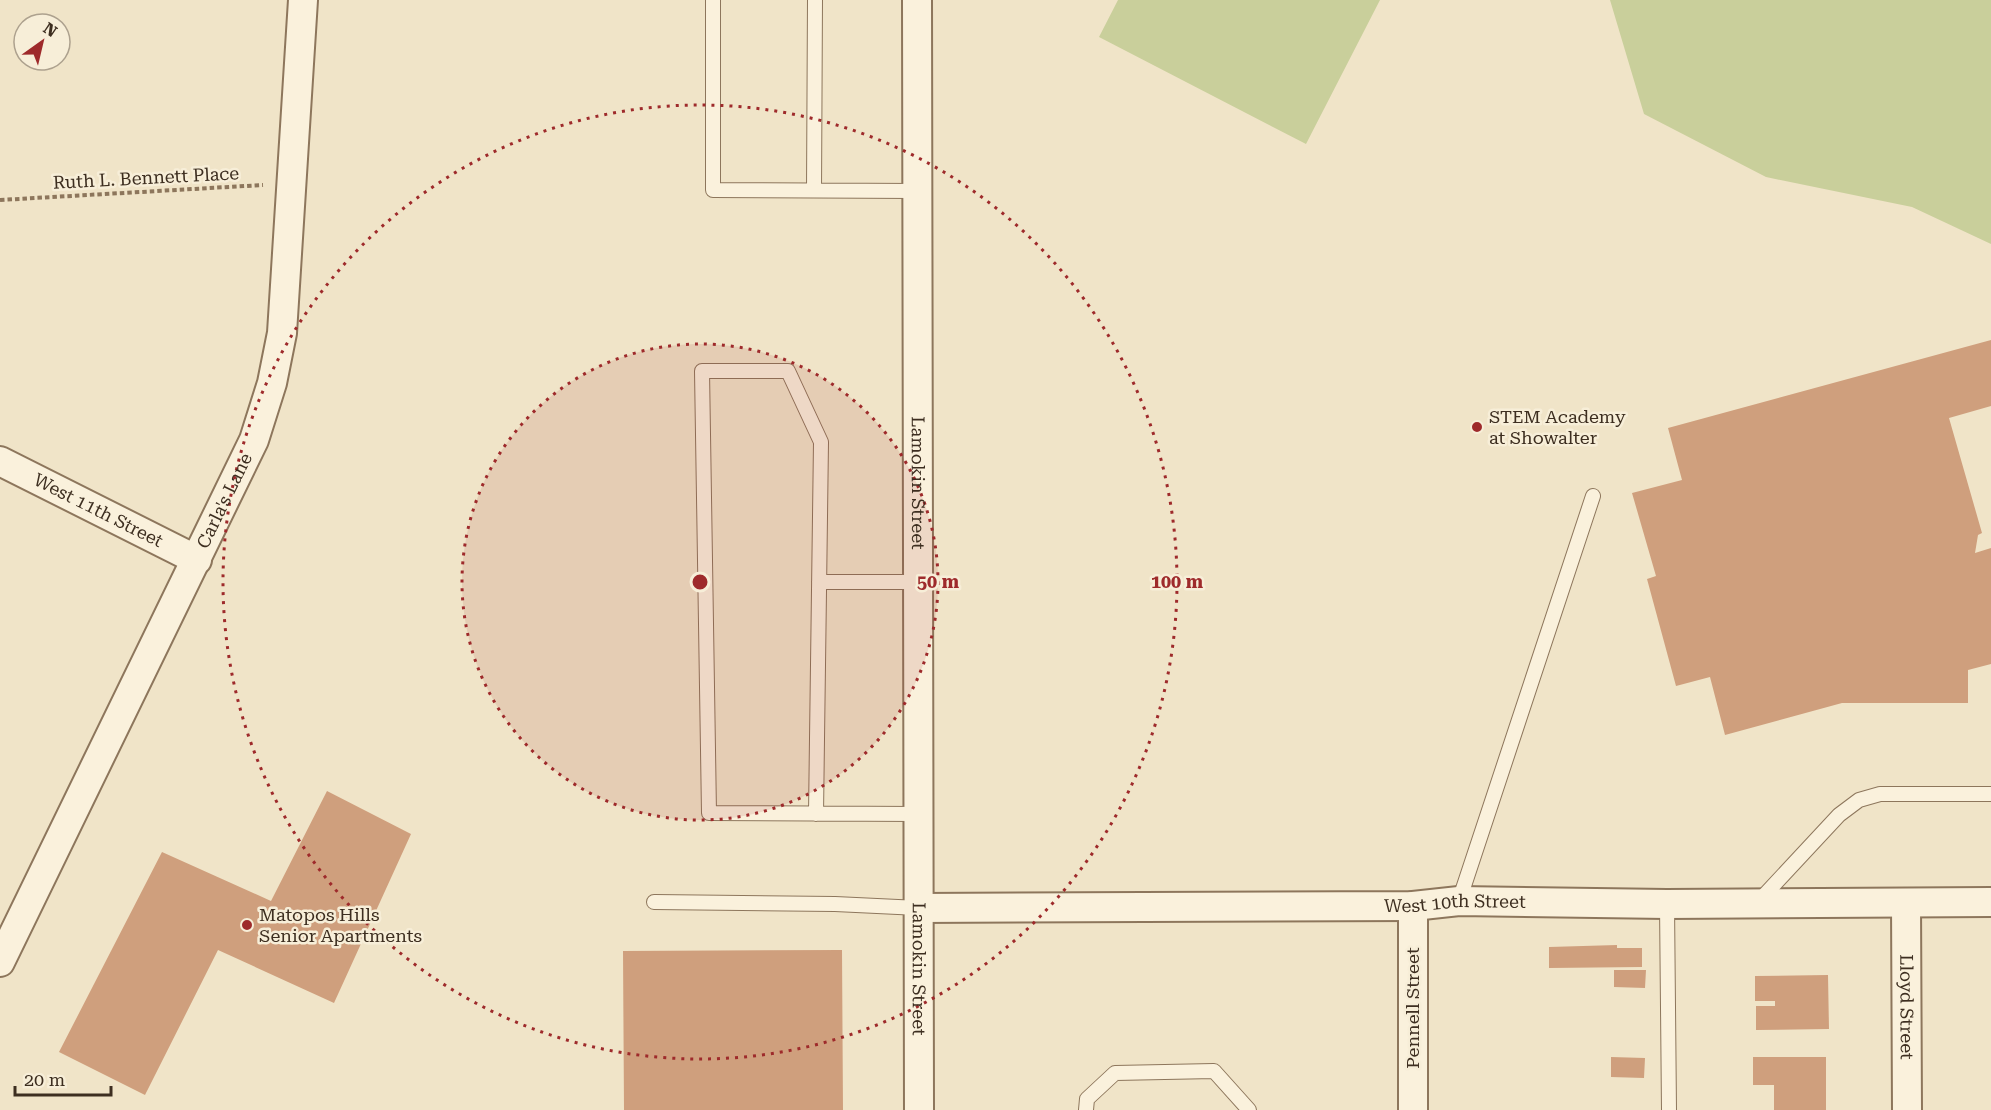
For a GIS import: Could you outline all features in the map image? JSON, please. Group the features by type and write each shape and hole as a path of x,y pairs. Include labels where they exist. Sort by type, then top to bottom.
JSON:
{"street":[{"name":"Carla's Lane","path":"0,962 254,440 272,383 282,333 303,0"},
{"name":"Lamokin Street","path":"917,0 919,1110"},
{"name":"West 11th Street","path":"0,461 197,560"},
{"name":"West 10th Street","path":"919,908 1413,906 1459,901 1667,904 1991,902"},
{"name":"Lloyd Street","path":"1906,903 1907,1110"},
{"name":"Pennell Street","path":"1413,906 1413,1110"}],"lane":[{"path":"713,0 713,190 917,191"},
{"path":"813,190 815,0"},
{"path":"816,814 821,442 788,371 702,371 709,813 816,814 918,814"},
{"path":"1459,901 1593,496"},
{"path":"819,582 918,582"},
{"path":"1757,903 1839,815 1859,800 1880,794 1991,794"},
{"path":"654,902 835,904 919,908"},
{"path":"1667,904 1669,1110"},
{"path":"1086,1110 1087,1099 1115,1073 1214,1071 1249,1110"}],"path":[{"name":"Ruth L. Bennett Place","path":"0,200 293,183"}],"green space":[{"path":"1118,0 1380,0 1306,144 1099,37"},
{"path":"1610,0 1991,0 1991,244 1912,207 1766,177 1644,114"}],"building":[{"name":"STEM Academy at Showalter","path":"1991,340 1991,406 1949,418 1982,533 1978,535 1975,553 1991,548 1991,664 1968,670 1968,703 1842,703 1725,735 1710,677 1676,686 1647,579 1656,576 1632,493 1682,480 1668,428"},
{"name":"Matopos Hills Senior Apartments","path":"327,791 411,834 334,1003 218,950 145,1095 59,1052 162,852 271,901"},
{"path":"1617,945 1617,948 1642,948 1642,967 1549,968 1549,947"},
{"path":"842,950 843,1110 624,1110 623,951"},
{"path":"1614,970 1646,970 1645,988 1614,987"},
{"path":"1828,975 1829,1029 1756,1030 1756,1006 1775,1006 1775,1001 1755,1001 1755,976"},
{"path":"1611,1057 1645,1058 1644,1078 1611,1077"},
{"path":"1753,1057 1826,1057 1826,1110 1774,1110 1774,1085 1753,1085"}],"place":[{"name":"STEM Academy at Showalter","path":"1477,427"},
{"name":"Matopos Hills Senior Apartments","path":"247,925"}]}
